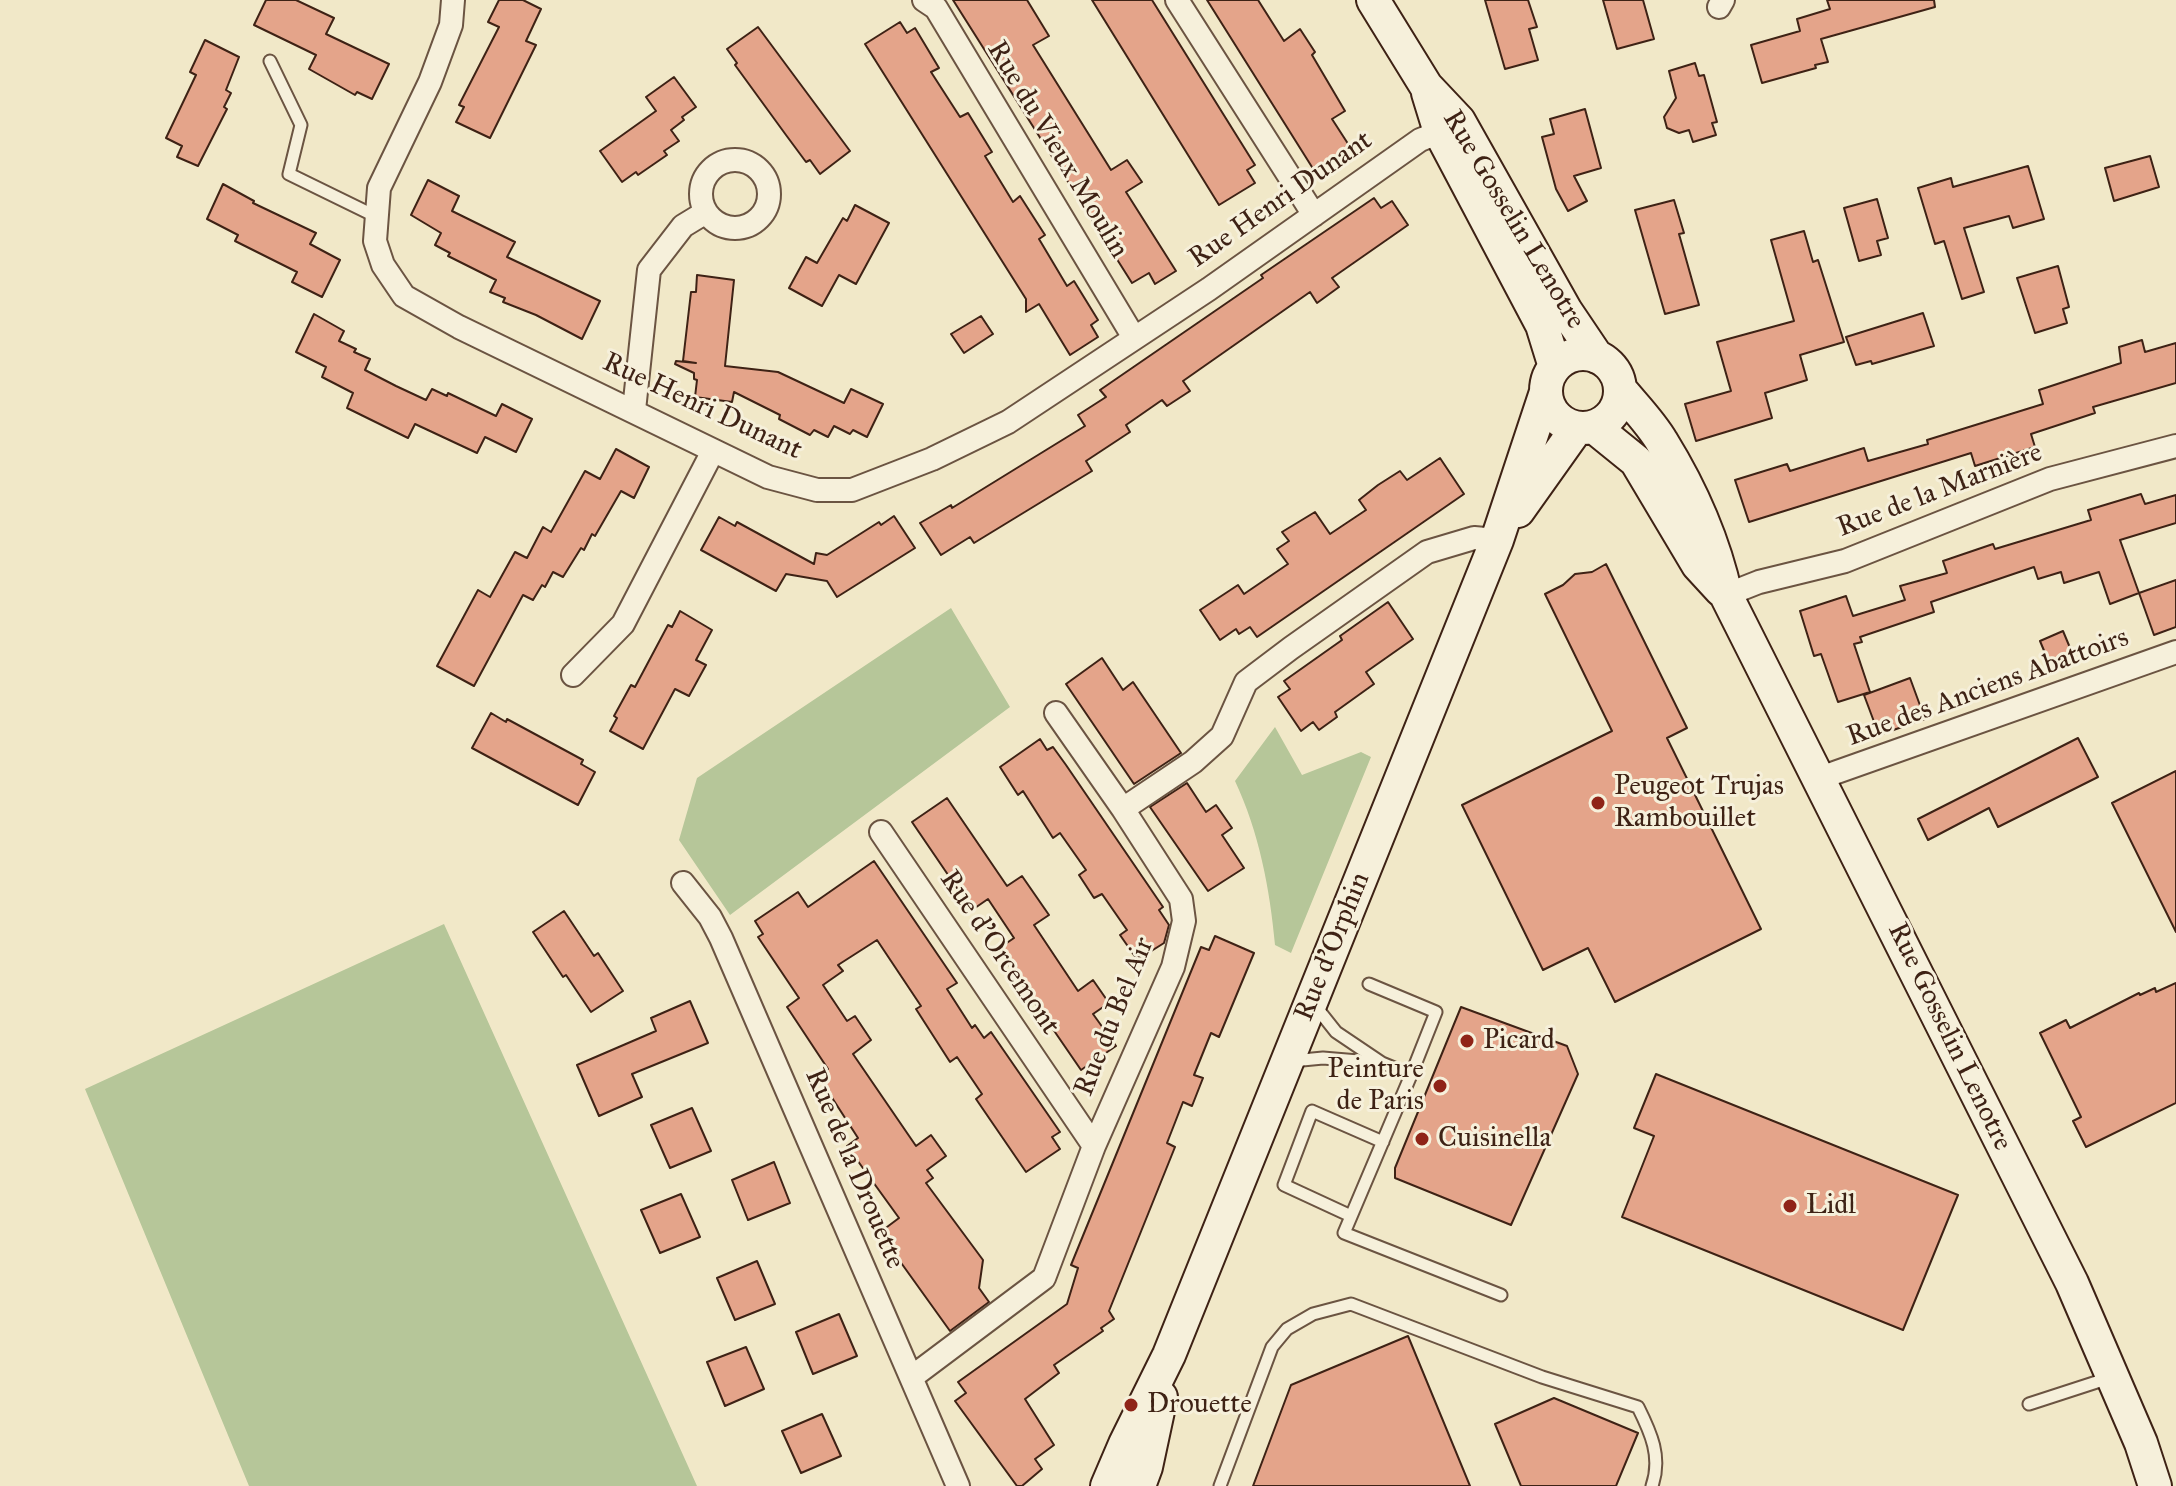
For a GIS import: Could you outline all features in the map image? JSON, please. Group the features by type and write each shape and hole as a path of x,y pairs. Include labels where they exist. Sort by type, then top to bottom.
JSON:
{"main road":[{"name":"Rue Gosselin Lenotre","path":"1373,0 1426,86 1459,121 1566,311 1597,357"},
{"name":"Rue Gosselin Lenotre","path":"1426,86 1440,132 1542,325 1550,380"},
{"path":"1574,356 1597,357 1610,366 1620,389 1619,401 1613,412 1605,421 1586,428 1555,416 1548,405 1550,380 1574,356"},
{"name":"Rue d'Orphin","path":"1107,1486 1169,1355 1497,540 1550,380"},
{"name":"Rue Gosselin Lenotre","path":"1620,389 1661,440 1687,487 1717,557 1726,595 2072,1283 2141,1443 2155,1486"},
{"name":"Rue Gosselin Lenotre","path":"1586,428 1636,461 1698,565 1726,595"},
{"name":"Rue d'Orphin","path":"1497,540 1586,428"},
{"name":"Rue d'Orphin","path":"1139,1486 1146,1467 1169,1355"}],"street":[{"name":"Rue Henri Dunant","path":"453,0 451,25 430,82 379,188 375,241 383,265 404,296 459,327 768,477 817,490 852,490 932,459 1008,422 1133,336 1209,289 1420,140 1440,132"},
{"name":"Rue du Vieux Moulin","path":"924,0 936,8 1133,336"},
{"path":"1177,0 1314,215"},
{"path":"1440,132 1487,167"},
{"path":"634,410 649,270 683,226 706,212"},
{"name":"Rue de la Marnière","path":"1726,595 1759,582 1845,561 2050,479 2176,446"},
{"path":"573,675 623,624 713,451"},
{"path":"1123,809 1193,762 1222,736 1246,682 1291,648 1427,552 1474,538 1497,540"},
{"name":"Rue des Anciens Abattoirs","path":"1820,778 2176,652"},
{"name":"Rue du Bel Air","path":"912,1377 1044,1278 1094,1146 1173,967 1184,921 1181,899 1056,713"},
{"name":"Rue d'Orcemont","path":"881,832 1094,1146"},
{"name":"Rue de la Drouette","path":"683,883 710,917 721,938 958,1486"}],"lane":[{"path":"270,61 301,125 289,174 375,216"},
{"path":"1369,984 1436,1012 1344,1233 1501,1295"},
{"path":"1310,1001 1336,1032 1382,1063 1411,1075"},
{"path":"1287,1061 1323,1058 1382,1063"},
{"path":"1351,1216 1284,1185 1312,1111 1383,1142"},
{"path":"1220,1486 1272,1347 1287,1329 1313,1314 1351,1304 1542,1377 1638,1407 1654,1438 1657,1471 1652,1486"},
{"path":"2029,1404 2113,1377"}],"green space":[{"path":"951,608 1010,707 730,915 679,840 697,778"},
{"path":"1275,727 1302,775 1361,752 1371,757 1291,953 1275,945 1262,861 1251,820 1235,781"},
{"path":"444,924 697,1486 249,1486 85,1089"}],"building":[{"path":"266,0 296,0 334,18 326,34 389,64 372,99 357,92 355,95 309,69 316,55 254,25"},
{"path":"499,0 523,0 541,9 526,41 536,45 490,138 456,122 464,107 459,105 499,27 488,22"},
{"path":"953,0 1027,0 1049,36 1033,45 1111,170 1127,160 1142,182 1126,192 1176,271 1155,284 1149,273 1132,283"},
{"path":"1092,0 1152,0 1255,165 1247,170 1255,183 1219,205"},
{"path":"1207,0 1258,0 1284,41 1300,29 1345,111 1332,119 1354,153 1317,175"},
{"path":"1485,0 1528,0 1537,27 1529,29 1538,60 1505,69"},
{"path":"1603,0 1643,0 1654,39 1617,49"},
{"path":"1827,0 1934,0 1935,7 1821,39 1828,62 1762,83 1751,45 1800,31 1797,19 1830,9"},
{"path":"900,22 907,33 915,28 939,68 931,72 960,117 968,113 992,152 985,156 1013,202 1020,196 1045,235 1039,239 1067,286 1074,281 1098,320 1091,325 1098,337 1070,355 1039,304 1026,312 1026,299 865,44"},
{"path":"758,27 850,151 820,174 810,160 806,162 735,65 737,63 727,49"},
{"path":"205,40 239,57 226,90 231,93 224,107 227,109 198,166 177,157 182,146 166,138 196,75 190,72"},
{"path":"1695,63 1699,76 1704,75 1717,122 1712,123 1716,135 1693,142 1689,130 1679,133 1667,128 1664,117 1676,98 1669,71"},
{"path":"674,77 696,107 671,130 679,141 664,151 667,155 622,182 600,151 656,111 646,97"},
{"path":"1585,109 1601,168 1574,176 1587,201 1568,211 1556,189 1542,137 1554,134 1550,119"},
{"path":"2150,156 2159,187 2114,201 2105,168"},
{"path":"2028,166 2044,219 2013,228 2009,216 1964,228 1984,292 1962,299 1944,241 1935,244 1918,188 1951,178 1953,187"},
{"path":"428,180 459,196 452,211 515,242 507,257 600,301 582,339 503,302 505,298 490,292 496,280 448,256 450,253 435,245 441,233 411,215"},
{"path":"223,184 253,203 316,233 310,244 340,260 322,297 292,282 297,272 235,241 238,235 207,219"},
{"path":"1374,198 1381,208 1392,201 1408,225 1332,278 1339,287 1317,303 1310,292 1183,381 1190,391 1167,406 1162,400 1126,425 1130,432 1086,461 1092,471 974,543 970,537 941,555 920,523 951,505 952,508 1085,426 1078,415 1106,397 1100,390"},
{"path":"1877,199 1888,238 1877,241 1881,255 1859,261 1844,208"},
{"path":"1674,200 1684,233 1679,234 1699,305 1665,314 1635,210"},
{"path":"855,205 889,223 856,284 839,275 822,306 789,288 806,257 817,263 843,218 847,221"},
{"path":"1804,231 1813,262 1818,260 1844,342 1800,355 1807,380 1765,393 1772,418 1696,441 1685,404 1731,391 1717,342 1794,321 1771,240"},
{"path":"2058,266 2069,307 2063,309 2067,323 2035,333 2017,278"},
{"path":"697,275 734,280 725,366 778,372 844,403 851,389 883,404 867,437 853,430 850,434 834,426 828,437 814,430 810,435 779,419 780,415 734,392 732,402 695,397 697,380 694,373 675,364 676,361 696,363 683,361 691,292 696,292"},
{"path":"1923,313 1934,346 1872,364 1871,361 1856,365 1846,337"},
{"path":"314,314 344,331 339,341 370,359 365,370 396,386 426,400 432,389 447,396 448,393 496,416 502,404 532,419 516,452 485,437 477,453 415,424 408,438 347,408 353,393 322,377 326,367 296,352"},
{"path":"981,316 993,334 964,353 951,334"},
{"path":"2142,340 2145,352 2176,343 2176,383 2093,407 2095,413 2031,434 2035,447 1975,466 1971,453 1749,522 1735,480 1787,464 1790,471 1864,448 1868,461 1928,444 1927,440 2043,404 2039,390 2121,363 2119,347"},
{"path":"616,449 649,467 634,498 621,491 595,536 592,534 584,550 581,548 563,577 553,572 533,600 523,595 474,686 437,666 478,590 490,597 515,552 527,558 543,527 551,532 585,471 600,479"},
{"path":"1440,458 1464,494 1257,637 1250,627 1239,634 1236,629 1220,640 1200,610 1238,585 1244,594 1288,564 1277,549 1289,541 1282,532 1315,512 1330,534 1366,510 1359,500 1378,485 1400,471 1407,480"},
{"path":"2141,494 2145,504 2176,495 2176,523 2120,540 2139,593 2110,604 2099,572 2064,583 2061,572 2038,579 2034,567 1931,602 1934,612 1860,637 1862,642 1854,644 1870,692 1838,702 1821,654 1814,656 1800,611 1846,596 1853,616 1905,600 1900,586 1947,573 1943,561 1993,544 1995,549 2091,520 2088,510"},
{"path":"894,516 915,548 837,597 827,581 786,574 776,591 701,550 719,517 735,526 737,522 814,564 816,553 827,555"},
{"path":"1606,564 1687,728 1667,738 1761,929 1615,1002 1588,948 1543,970 1462,805 1612,731 1545,594 1563,585 1575,574 1592,572"},
{"path":"2176,580 2176,627 2154,635 2139,593"},
{"path":"1388,602 1413,639 1366,672 1374,684 1335,712 1337,717 1319,730 1313,722 1301,731 1278,697 1290,689 1284,681 1342,640 1340,636"},
{"path":"680,611 712,630 696,660 706,665 689,696 675,689 643,749 610,731 617,718 614,716 631,685 635,687 668,625 672,627"},
{"path":"2063,631 2073,655 2050,665 2040,641"},
{"path":"1102,658 1123,690 1133,682 1181,753 1134,784 1066,684"},
{"path":"1910,678 1925,719 1879,735 1864,695"},
{"path":"491,713 583,760 581,764 595,772 578,805 472,748"},
{"path":"2078,738 2098,777 1998,827 1989,808 1928,840 1918,819"},
{"path":"1040,739 1047,750 1053,747 1163,907 1159,910 1169,925 1164,943 1145,955 1136,958 1120,935 1127,930 1102,894 1094,898 1079,875 1086,870 1060,833 1053,838 1023,791 1018,795 1000,767"},
{"path":"2176,771 2176,932 2112,803"},
{"path":"1187,783 1206,812 1216,805 1232,828 1222,835 1244,868 1208,891 1150,807"},
{"path":"947,798 1007,886 1022,876 1049,915 1034,925 1078,991 1093,980 1109,1003 1093,1014 1116,1046 1081,1070 998,949 1014,938 988,899 972,910 912,822"},
{"path":"874,861 957,983 947,989 972,1028 975,1025 984,1038 991,1032 1060,1132 1052,1137 1060,1149 1026,1172 976,1099 982,1094 957,1057 950,1062 916,1009 921,1006 877,940 838,965 843,971 823,985 847,1021 855,1016 871,1040 853,1054 916,1146 931,1135 946,1156 927,1170 933,1178 926,1183 983,1260 979,1288 989,1302 950,1331 889,1246 893,1244 883,1230 899,1218 847,1146 858,1138 818,1076 828,1069 787,1007 799,998 758,937 763,934 755,921 798,892 808,907"},
{"path":"564,911 594,956 598,953 623,991 591,1012 533,932"},
{"path":"1215,936 1254,953 1219,1037 1211,1033 1194,1075 1203,1078 1192,1106 1183,1102 1167,1143 1175,1147 1109,1311 1114,1319 1101,1328 1103,1331 1054,1365 1059,1373 1025,1399 1054,1445 1035,1459 1042,1469 1022,1486 1017,1486 955,1401 966,1393 958,1382 1067,1304 1078,1268 1071,1265 1201,947 1209,950"},
{"path":"2176,983 2176,1103 2086,1147 2073,1121 2081,1117 2040,1033 2066,1020 2070,1028 2139,993 2155,988 2156,992"},
{"path":"690,1001 708,1043 632,1074 642,1097 599,1116 577,1065 656,1031 651,1018"},
{"path":"1461,1007 1567,1046 1578,1074 1511,1225 1395,1178 1395,1168"},
{"name":"Lidl","path":"1656,1074 1958,1195 1903,1330 1622,1217 1654,1136 1634,1128"},
{"path":"692,1108 711,1151 670,1168 651,1125"},
{"path":"774,1162 790,1203 748,1220 732,1180"},
{"path":"681,1194 700,1237 660,1253 641,1210"},
{"path":"757,1261 775,1304 735,1320 717,1278"},
{"path":"839,1314 857,1356 813,1374 796,1332"},
{"path":"1408,1336 1470,1486 1253,1486 1291,1385"},
{"path":"746,1347 764,1389 725,1406 707,1362"},
{"path":"1554,1398 1638,1433 1616,1486 1521,1486 1495,1424"},
{"path":"822,1414 841,1456 801,1473 782,1431"}],"place":[{"name":"Peugeot Trujas Rambouillet","path":"1598,803"},
{"name":"Picard","path":"1467,1041"},
{"name":"Peinture de Paris","path":"1440,1086"},
{"name":"Cuisinella","path":"1422,1139"},
{"name":"Lidl","path":"1790,1206"},
{"name":"Drouette","path":"1131,1405"}]}
